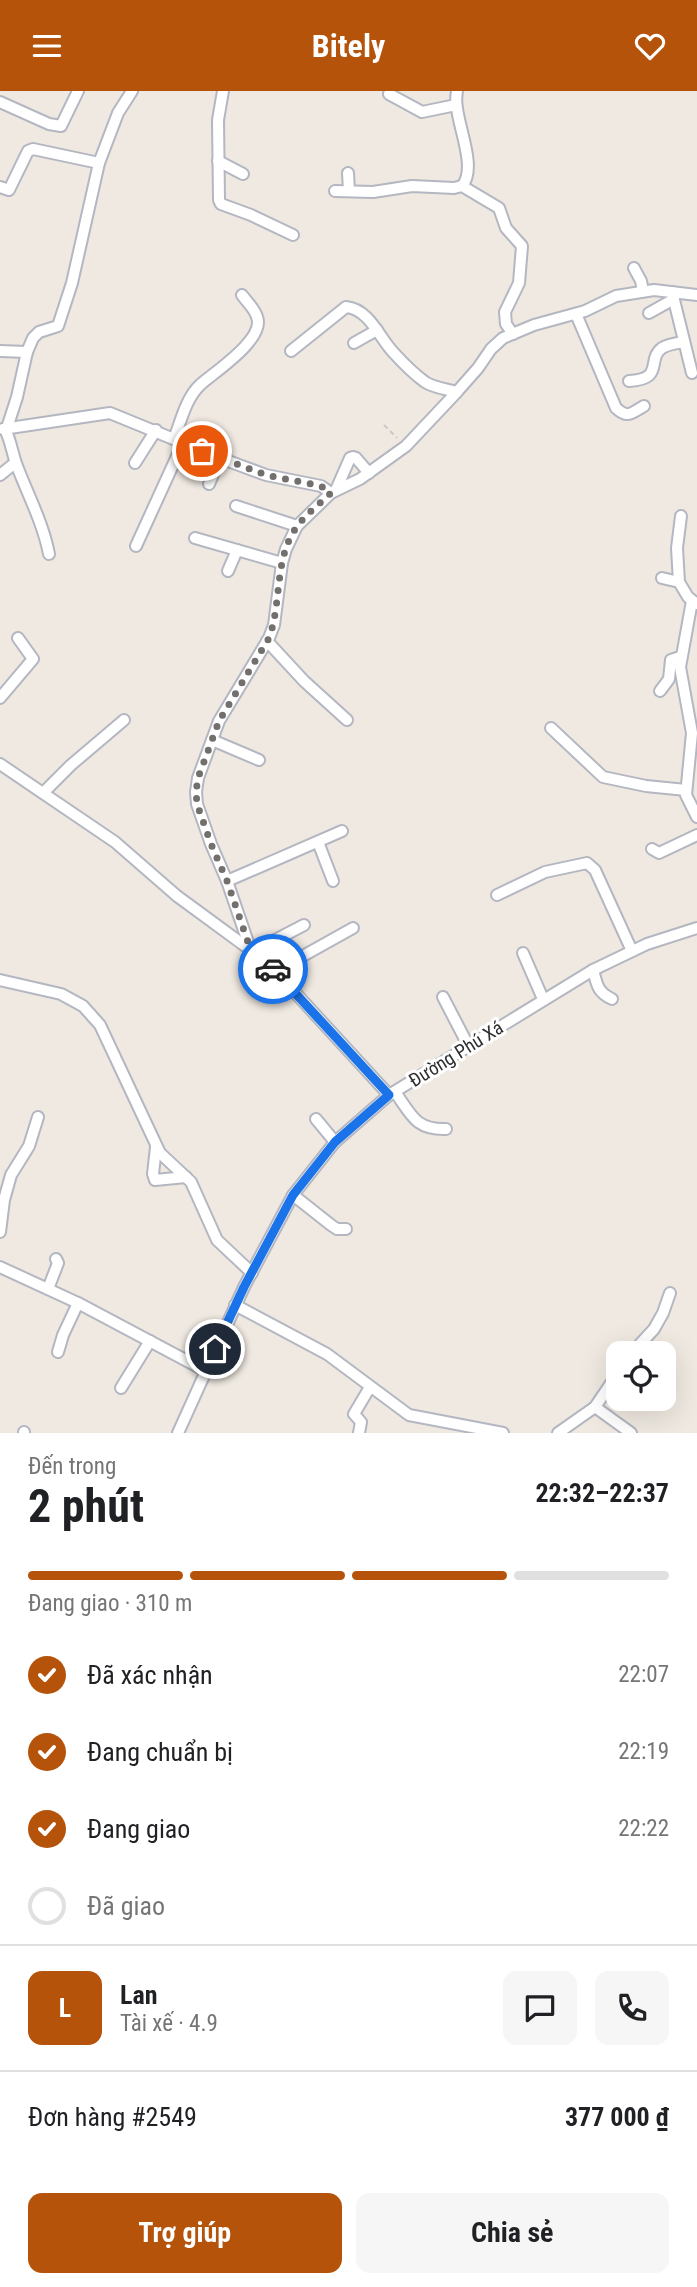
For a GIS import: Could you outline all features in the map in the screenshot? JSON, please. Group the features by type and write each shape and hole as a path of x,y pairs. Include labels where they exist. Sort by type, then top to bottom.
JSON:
{"street":[{"path":"0,102 49,124 61,126 78,91"},
{"path":"4,429 17,397 27,352 33,338 39,332 58,326 72,283 99,163 118,113 132,91"},
{"path":"223,91 218,120 219,200 221,204 293,235"},
{"path":"335,191 373,193 412,187 462,186 466,182 466,152 456,105 457,91"},
{"path":"389,94 422,112 456,105"},
{"path":"0,187 9,190 28,151 33,149 99,163"},
{"path":"218,161 243,174"},
{"path":"348,173 349,191"},
{"path":"462,186 499,208 506,228 522,246 519,283 505,312 506,324 513,334"},
{"path":"634,268 643,291"},
{"path":"252,950 197,804 198,778 219,721 267,642 274,625 282,563 297,526 333,491 369,473 406,446 503,338 534,325 576,314 616,296 643,291 673,296 697,295"},
{"path":"136,546 179,441 195,391 237,356 257,328 257,316 242,295"},
{"path":"649,313 673,296"},
{"path":"673,296 692,373"},
{"path":"291,351 346,307 361,312 392,351 424,381 457,392"},
{"path":"576,314 616,408 628,415 644,406"},
{"path":"354,343 377,330"},
{"path":"629,381 645,378 651,373 659,351 664,347 684,342"},
{"path":"0,351 27,352"},
{"path":"4,429 110,413 266,475 333,491"},
{"path":"4,429 45,536 49,554"},
{"path":"135,463 156,431"},
{"path":"209,484 220,458"},
{"path":"333,491 350,458 356,458 369,473"},
{"path":"0,475 15,463"},
{"path":"236,506 297,526"},
{"path":"681,516 677,548 679,582 694,603 680,657 681,678 694,738 686,790 697,817"},
{"path":"195,538 282,563"},
{"path":"228,571 237,550"},
{"path":"662,578 679,582"},
{"path":"0,698 33,659 18,638"},
{"path":"267,642 323,700 347,720"},
{"path":"660,691 669,678 671,660 680,657"},
{"path":"43,793 124,720"},
{"path":"551,728 603,777 646,786 686,790"},
{"path":"212,740 259,760"},
{"path":"0,764 115,842 177,895 252,950 422,1126 434,1130 446,1129"},
{"path":"227,881 342,831"},
{"path":"652,849 659,853 697,835"},
{"path":"318,842 333,881"},
{"path":"497,895 521,881 545,872 587,863 595,870 632,951"},
{"path":"252,950 304,925"},
{"path":"275,971 353,928"},
{"name":"Đường Phú Xá","path":"183,1431 235,1305 293,1195 335,1142 392,1094 543,999 632,951 697,928"},
{"path":"523,953 543,999"},
{"path":"593,970 598,989 612,999"},
{"path":"0,980 61,994 83,1006 100,1025 156,1147 164,1159 194,1186 217,1240 252,1273"},
{"path":"443,997 469,1047"},
{"path":"0,1232 4,1200 11,1175 29,1146 38,1118"},
{"path":"316,1119 335,1142"},
{"path":"156,1147 153,1174 155,1179 186,1177"},
{"path":"293,1195 337,1229 345,1229"},
{"path":"48,1289 57,1268 56,1259"},
{"path":"0,1267 78,1303 206,1371"},
{"path":"643,1341 654,1329 670,1293"},
{"path":"58,1352 78,1303"},
{"path":"235,1305 327,1355 410,1415 503,1433"},
{"path":"121,1388 150,1342"},
{"path":"359,1433 361,1422 354,1414 370,1387"},
{"path":"558,1433 596,1407 606,1392"},
{"path":"596,1407 631,1433"},
{"path":"435,1433 437,1421"}],"path":[{"path":"384,425 406,446"}],"way so far":[{"path":"202,451 266,475 321,486 331,493 293,533 282,563 274,625 269,638 219,721 198,778 196,792 197,804 250,948 273,969"}],"route":[{"path":"215,1349 244,1287 293,1195 335,1142 389,1095 273,969"}]}
